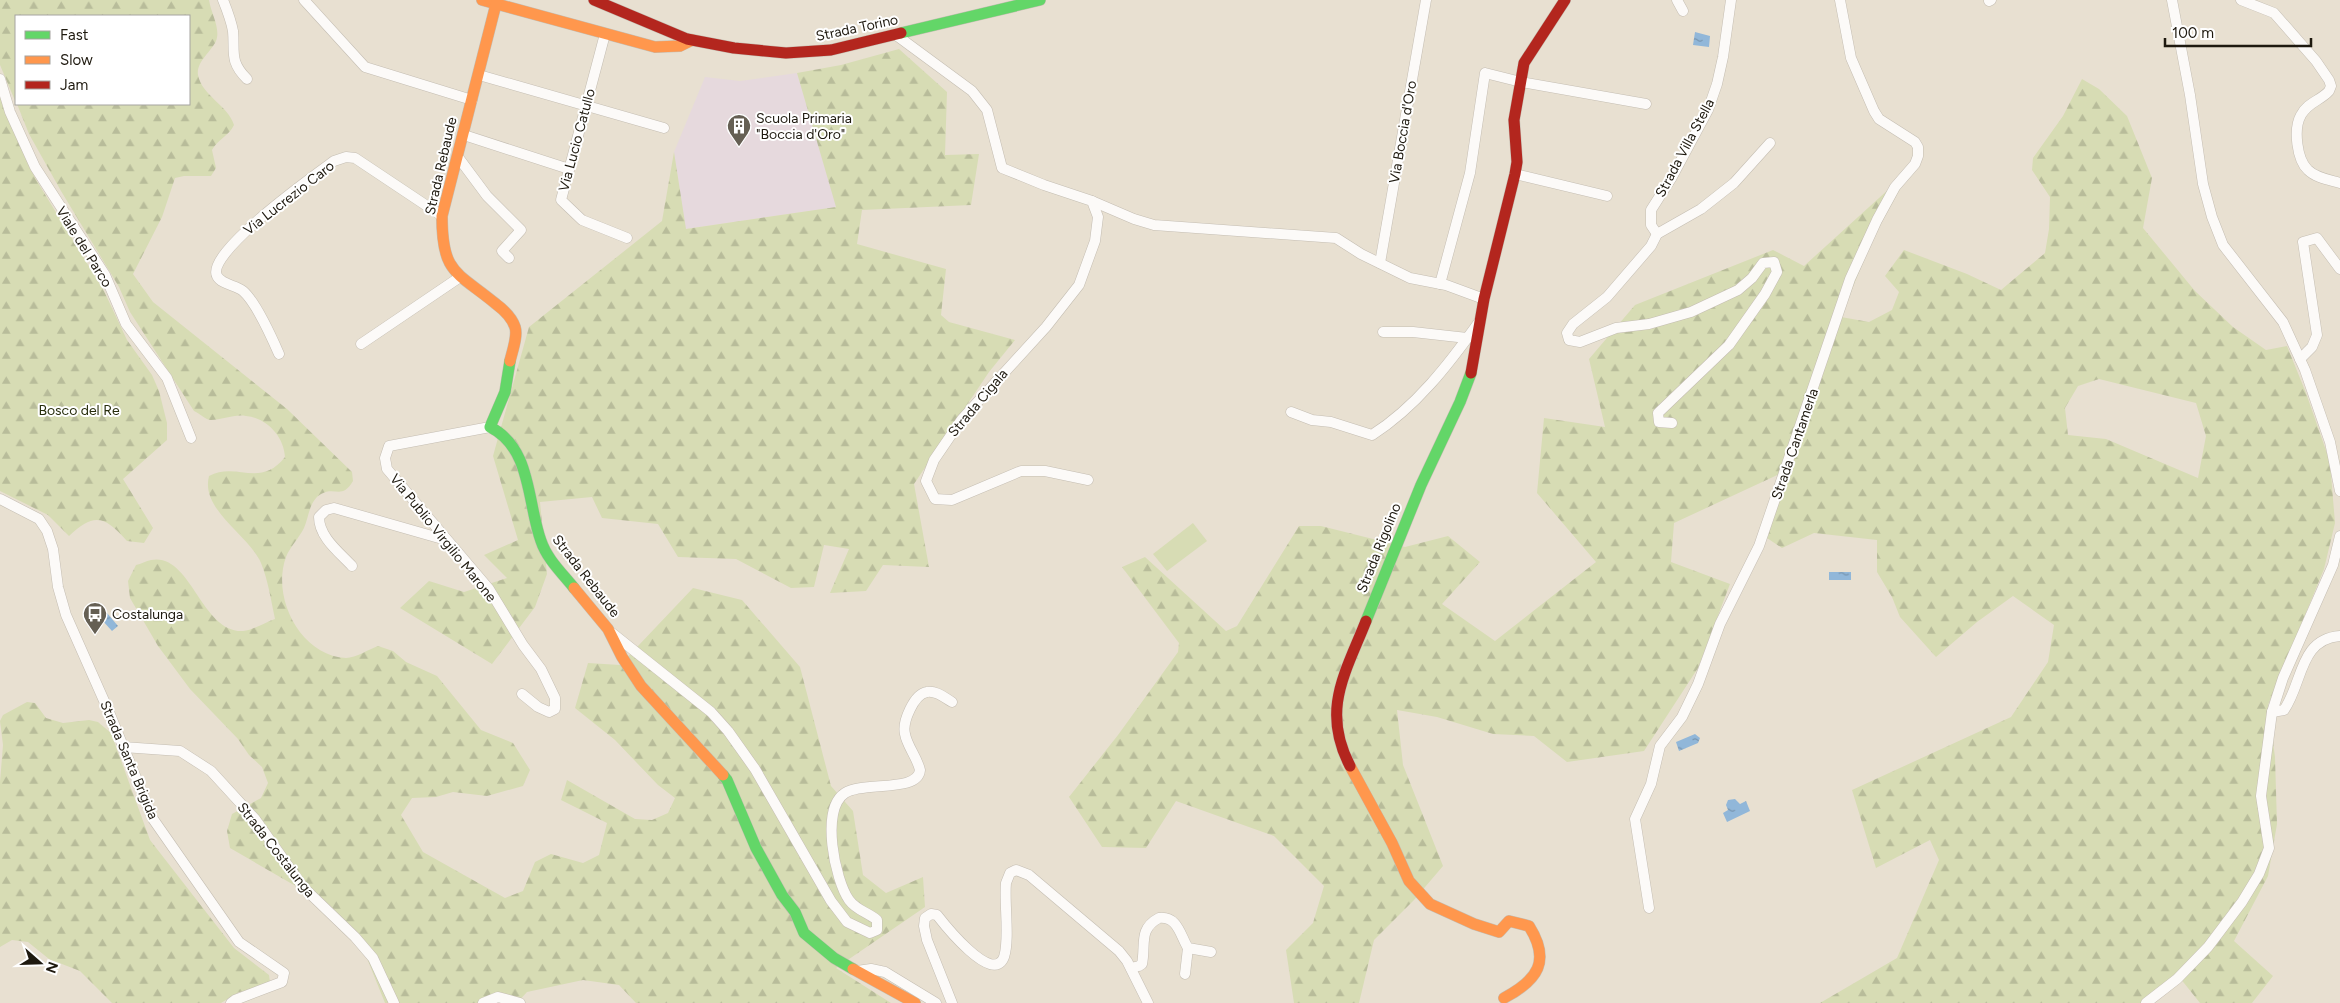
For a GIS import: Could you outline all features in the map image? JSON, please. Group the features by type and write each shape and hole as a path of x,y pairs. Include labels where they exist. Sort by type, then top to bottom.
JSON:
{"street":[{"path":"223,0 233,31 232,52 236,65 247,79"},
{"path":"304,0 365,67 472,100"},
{"path":"482,0 655,47 680,46 692,40"},
{"name":"Strada Torino","path":"594,0 667,32 692,40 764,52 807,53 831,50 1040,0"},
{"name":"Via Boccia d'Oro","path":"1380,264 1426,0"},
{"name":"Strada Rigolino","path":"1504,998 1521,990 1536,976 1541,955 1538,938 1529,926 1509,921 1499,932 1474,924 1430,904 1409,881 1392,843 1342,750 1335,717 1337,695 1389,562 1421,484 1463,395 1471,373 1484,299 1515,174 1517,162 1514,120 1524,63 1565,0"},
{"path":"1677,0 1682,11"},
{"name":"Strada Villa Stella","path":"1657,234 1651,225 1651,210 1672,177 1708,110 1717,84 1723,57 1731,0"},
{"name":"Strada Cantamerla","path":"1649,908 1635,819 1651,784 1660,746 1682,717 1698,684 1720,624 1767,528 1850,279 1877,220 1896,187 1915,164 1918,156 1918,147 1915,142 1879,119 1874,111 1851,58 1840,0"},
{"path":"2172,0 2190,95 2203,184 2212,217 2223,245 2283,322 2300,359 2330,442 2340,491"},
{"path":"2241,0 2274,13 2316,61 2329,80 2331,86 2329,91 2311,102 2300,116 2296,133 2299,152 2308,170 2320,178 2340,183"},
{"name":"Strada Rebaude","path":"496,4 442,216 443,243 448,262 460,277 498,304 513,319 516,329 505,392 490,427 508,438 516,450 526,482 539,542 547,555 608,629 640,686 706,754 727,780 756,848 782,895 794,912 804,933 834,958 914,1003"},
{"name":"Via Lucio Catullo","path":"605,34 561,200 582,220 627,238"},
{"path":"896,35 972,91 988,110 1002,168 1044,185 1092,201 1134,220 1154,225 1336,238 1361,254 1410,278 1440,284 1484,299"},
{"path":"1440,284 1470,173 1485,73 1520,82 1646,104"},
{"path":"479,75 664,128"},
{"name":"Viale del Parco","path":"0,79 10,112 35,167 105,275 126,324 167,378 191,438"},
{"path":"2329,80 2340,82"},
{"path":"464,134 569,169"},
{"path":"1672,423 1659,422 1658,413 1729,345 1765,294 1777,272 1774,262 1763,262 1752,278 1738,290 1692,312 1649,324 1616,328 1580,342 1569,340 1567,333 1573,324 1608,297 1651,246 1657,234 1701,209 1734,183 1770,143"},
{"name":"Via Lucrezio Caro","path":"279,354 268,329 244,292 218,278 216,272 219,262 240,237 264,214 334,160 346,157 355,158 442,216"},
{"path":"458,157 486,196 521,230 502,251 509,258"},
{"path":"1515,174 1606,196"},
{"name":"Strada Cigala","path":"1088,480 1045,471 1021,472 952,500 935,499 926,481 934,460 962,419 1046,327 1079,285 1095,241 1098,217 1092,201"},
{"path":"2300,359 2312,347 2317,335 2304,242 2317,238 2340,269"},
{"path":"361,344 460,277"},
{"path":"1291,412 1312,420 1331,422 1372,435 1388,425 1431,384 1481,318"},
{"path":"1384,332 1413,332 1467,338"},
{"name":"Via Publio Virgilio Marone","path":"490,427 389,446 385,458 387,469 489,589 523,645 541,669 555,698 555,709 549,712 538,707 522,694"},
{"name":"Strada Santa Brigida","path":"0,499 39,519 47,531 53,549 58,587 66,615 153,819 239,942 284,973 282,982 231,1003"},
{"path":"352,566 323,534 319,526 319,517 326,510 334,508 447,540"},
{"path":"2146,1003 2177,979 2208,947 2242,902 2259,874 2269,848 2261,796 2272,712 2283,678 2334,565 2340,536"},
{"path":"608,629 711,712 728,731 754,769 831,901 847,922 870,933 877,930 877,920 852,904 844,890 838,873 832,842 835,806 844,794 861,786 903,785 916,780 920,775 920,770 904,733 907,716 921,694 927,692 934,692 952,702"},
{"path":"2272,712 2284,710 2288,704 2301,669 2316,645 2326,637 2340,636"},
{"name":"Strada Costalunga","path":"123,747 180,751 211,771 255,819 303,888 355,937 373,958 394,1003"},
{"path":"952,1003 927,940 924,926 926,918 931,914 937,915 959,941 980,959 996,964 1000,963 1003,960 1006,947 1005,886 1008,876 1014,870 1029,875 1092,926 1119,951 1131,968 1148,1003"},
{"path":"1131,968 1142,964 1143,935 1146,930 1158,918 1169,919 1176,924 1188,948 1185,974"},
{"path":"1188,948 1211,952"},
{"path":"856,971 872,969 885,972 936,1003"},
{"path":"896,993 906,1003"},
{"path":"483,1003 498,997 520,1003"}],"shaded area":[{"path":"797,73 837,207 685,229 674,152 705,77 740,81"}],"green space":[{"path":"0,0 209,0 217,26 217,36 214,45 199,66 198,75 204,89 231,118 234,125 212,150 216,168 211,176 175,178 162,217 133,274 153,302 287,409 352,472 353,481 345,490 326,492 317,497 304,528 286,557 282,573 283,590 287,606 303,636 316,647 330,655 346,658 378,646 393,651 406,662 437,676 481,730 513,743 530,770 523,786 487,796 453,792 436,797 412,798 401,815 423,852 505,898 523,891 535,862 551,854 583,863 599,855 607,823 561,800 567,780 635,819 652,820 668,813 675,798 658,785 615,740 575,708 588,663 620,665 693,588 742,600 800,667 831,786 853,811 863,875 886,893 923,877 925,907 836,968 891,1003 636,1003 619,985 583,980 527,992 517,1003 385,1003 366,956 306,892 230,848 227,831 232,814 261,798 268,783 262,767 190,689 158,646 130,598 128,581 136,565 151,560 165,561 176,568 187,579 217,620 229,628 243,631 275,619 261,563 247,543 219,511 212,500 208,488 209,476 219,472 257,473 276,466 285,457 284,450 278,436 261,420 233,416 211,420 194,411 130,312 119,287 29,134 17,105 190,105 190,15 15,15 15,101 0,65"},
{"path":"899,49 947,92 945,155 979,154 971,205 862,210 857,244 946,269 941,315 949,322 1015,340 989,372 914,484 929,567 883,565 866,591 830,593 849,549 824,545 814,587 791,588 736,559 678,557 658,524 602,518 592,497 540,502 547,574 535,607 492,664 400,608 429,581 464,592 507,578 484,555 518,540 493,456 529,327 662,221 674,152 686,229 836,207 797,73 841,65"},
{"path":"2082,79 2099,89 2127,116 2152,178 2143,228 2195,291 2233,327 2266,350 2287,346 2330,462 2335,523 2324,569 2268,705 2275,757 2277,824 2268,876 2234,941 2273,976 2252,1003 2200,1003 2176,973 2142,1003 1820,1003 1897,958 1939,860 1930,840 1876,868 1852,790 2011,717 2048,662 2054,625 2013,596 1977,622 1936,657 1900,617 1892,597 1877,572 1877,540 1814,533 1782,548 1767,538 1788,470 1674,523 1671,562 1730,584 1698,668 1644,751 1567,762 1534,736 1493,734 1437,717 1397,710 1403,765 1443,866 1414,900 1374,940 1359,1003 1294,1003 1286,950 1313,923 1324,886 1274,836 1176,801 1146,848 1102,847 1069,797 1118,735 1178,652 1179,643 1122,567 1145,557 1226,631 1237,626 1299,526 1321,526 1405,547 1448,536 1480,562 1442,604 1495,641 1596,562 1537,493 1544,418 1605,427 1589,359 1635,305 1773,250 1804,266 1911,169 1871,242 1841,317 1869,322 1892,310 1899,292 1885,276 1904,250 1967,274 2001,290 2045,253 2049,229 2050,197 2032,170 2033,158 2063,116","holes":["2099,379 2196,403 2206,436 2198,478 2106,439 2068,435 2065,408 2078,386"]},
{"name":"Bosco del Re","path":"0,90 12,125 35,178 104,291 127,340 152,375 159,391 167,423 167,440 123,479 153,528 144,543 127,541 112,526 99,520 86,523 69,536 48,515 0,491"},
{"path":"1193,523 1207,541 1167,571 1153,554"},
{"path":"27,702 35,703 46,718 63,723 89,720 98,722 111,733 150,840 234,948 269,975 270,982 247,991 239,992 221,1003 112,1003 80,971 49,959 28,942 12,940 0,947 0,782 3,745 0,721 3,715"}],"water":[{"path":"1695,32 1710,36 1709,47 1693,45"},
{"path":"1829,572 1851,572 1851,580 1829,580"},
{"path":"107,613 118,626 112,631 101,619"},
{"path":"1695,734 1700,738 1698,743 1679,751 1676,742"},
{"path":"1735,799 1740,804 1746,801 1750,811 1727,822 1723,813 1728,810 1726,805 1728,800"}],"traffic: fast":[{"path":"901,33 1040,0"},
{"path":"510,361 505,392 490,427 504,436 514,448 526,478 541,541 555,566 574,588"},
{"path":"1366,621 1421,485 1460,402 1471,373"},
{"path":"723,775 727,780 756,848 782,895 795,912 804,933 834,958 853,969"}],"traffic: slow":[{"path":"482,0 655,47 680,46 692,40"},
{"path":"496,4 442,216 445,250 454,269 461,277 502,309 514,324 516,335 510,361"},
{"path":"574,588 608,629 622,657 641,686 723,775"},
{"path":"1350,766 1392,843 1409,881 1430,904 1474,924 1499,932 1509,921 1529,926 1536,938 1539,949 1540,959 1538,968 1533,977 1504,998"},
{"path":"853,969 915,1003"}],"traffic: jam":[{"path":"594,0 687,39 734,48 786,53 831,50 901,33"},
{"path":"1471,373 1484,299 1515,174 1517,162 1514,120 1524,63 1565,0"},
{"path":"1350,766 1337,727 1337,709 1344,675 1366,621"}],"place":[{"name":"Scuola Primaria \"Boccia d'Oro\"","path":"739,147"},
{"name":"Costalunga","path":"95,635"}]}
